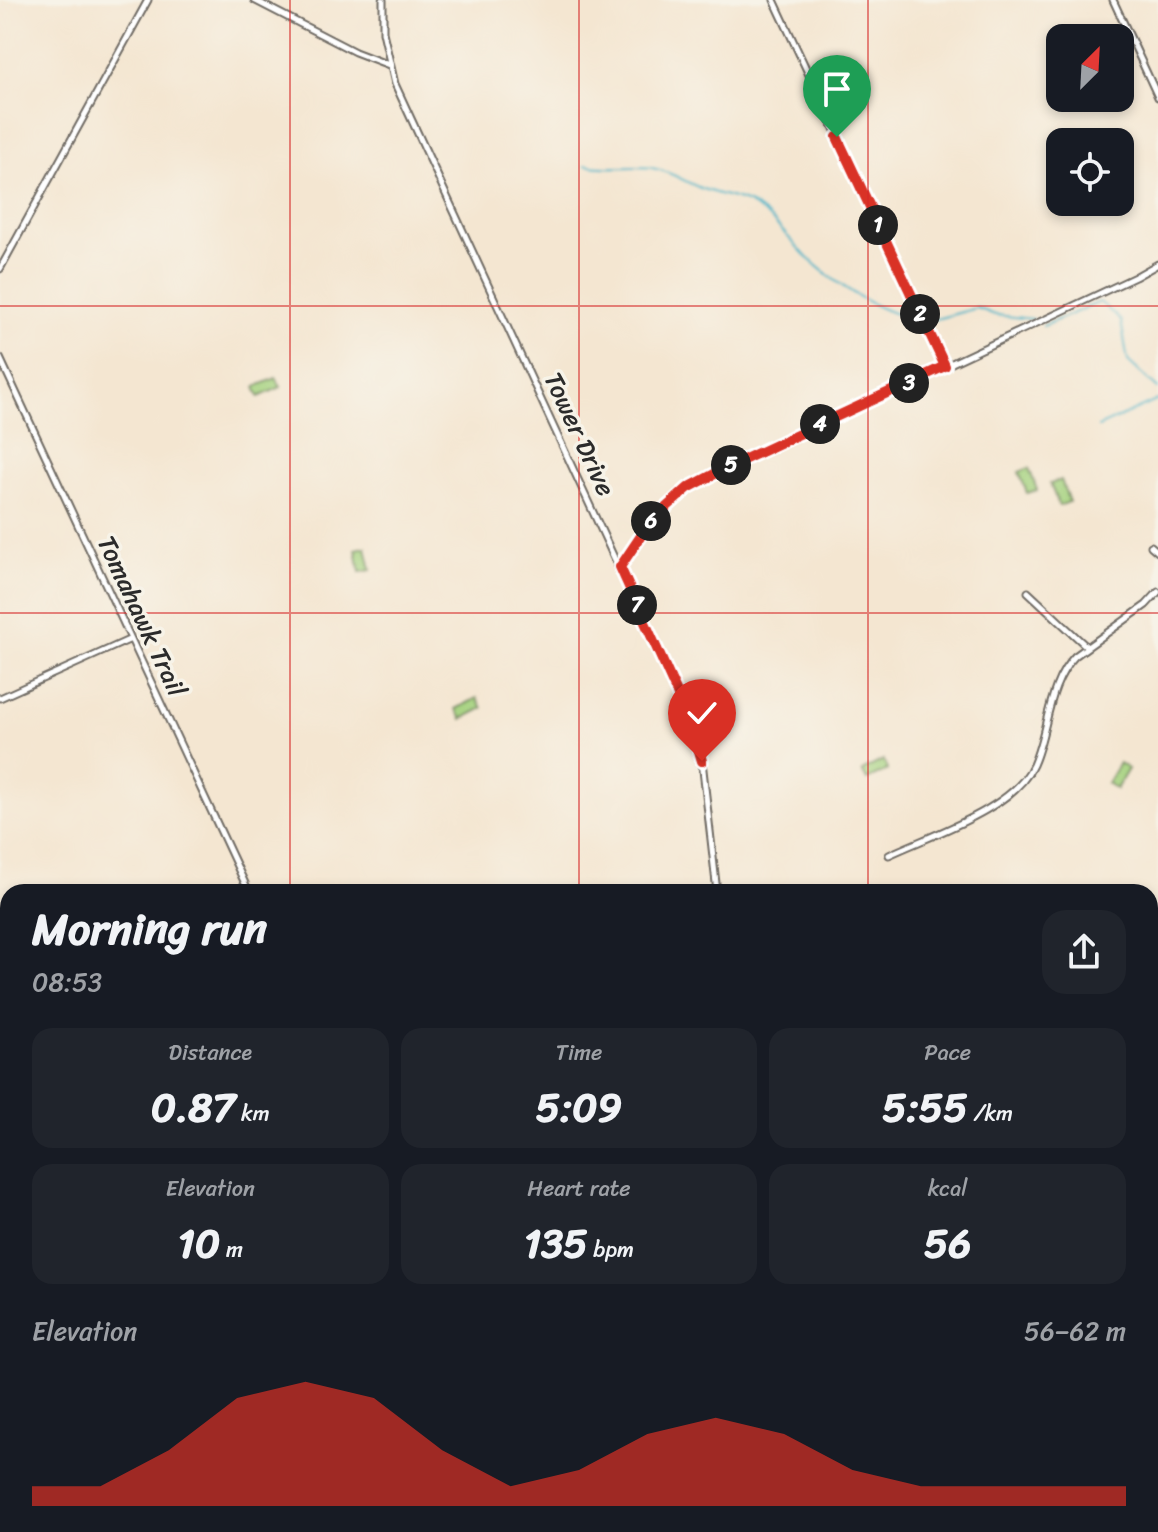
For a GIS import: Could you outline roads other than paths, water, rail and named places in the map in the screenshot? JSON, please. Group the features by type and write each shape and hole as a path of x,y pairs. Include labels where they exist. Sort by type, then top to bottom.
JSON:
{"street":[{"path":"0,269 148,0"},
{"path":"254,0 355,52 390,65"},
{"name":"Tower Drive","path":"383,0 383,32 395,84 691,724 702,761 716,884"},
{"path":"774,0 945,366"},
{"path":"1113,0 1158,97"},
{"path":"620,567 651,521 688,488 1158,264"},
{"name":"Tomahawk Trail","path":"0,358 245,884"},
{"path":"1151,546 1158,552"},
{"path":"1028,592 1087,647"},
{"path":"889,855 995,805 1018,788 1033,765 1059,679 1070,661 1157,597"},
{"path":"0,698 131,639"}],"waterway":[{"path":"585,165 659,170 750,204 772,220 815,265 841,285 885,310 915,319"},
{"path":"1043,326 1100,302 1121,321 1128,361 1158,389"},
{"path":"932,320 977,308 995,315 1033,319"},
{"path":"1098,427 1158,400"}]}
